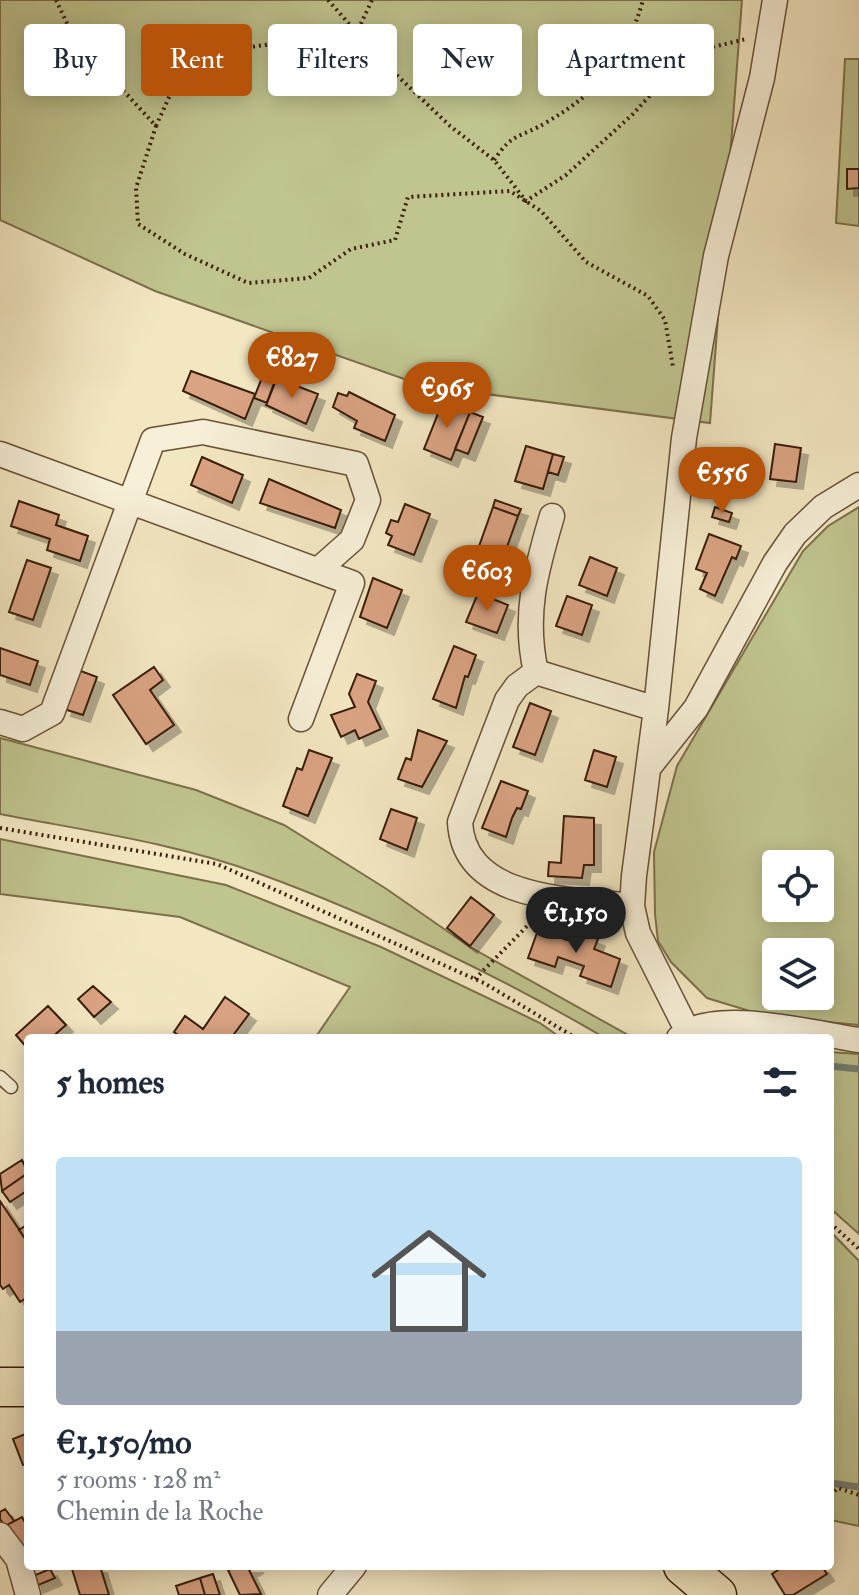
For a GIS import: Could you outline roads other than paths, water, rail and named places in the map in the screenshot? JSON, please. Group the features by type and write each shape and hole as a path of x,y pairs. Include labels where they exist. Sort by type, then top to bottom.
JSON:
{"main road":[{"path":"0,1387 24,1387"},
{"path":"688,1570 717,1595"}],"street":[{"path":"775,0 762,78 716,256 691,398 632,906 649,962 683,1034 708,1023 735,1023 815,1034"},
{"path":"0,722 23,729 52,713 153,440 203,432 356,464 368,500 352,540 318,570"},
{"path":"0,454 352,583 301,719"},
{"path":"649,767 696,708 775,563 795,534 823,507 859,485"},
{"path":"536,672 532,653 532,583 552,516"},
{"path":"536,672 656,709"},
{"path":"536,672 517,686 507,700 465,804 460,822 461,841 482,870 529,893 632,906"},
{"path":"834,1037 859,1040"},
{"path":"0,1535 18,1559 28,1595"},
{"path":"330,1595 351,1570"}],"lane":[{"path":"0,1077 11,1087"}],"waterway":[{"path":"834,1066 859,1069"},
{"path":"834,1484 859,1487"}]}
